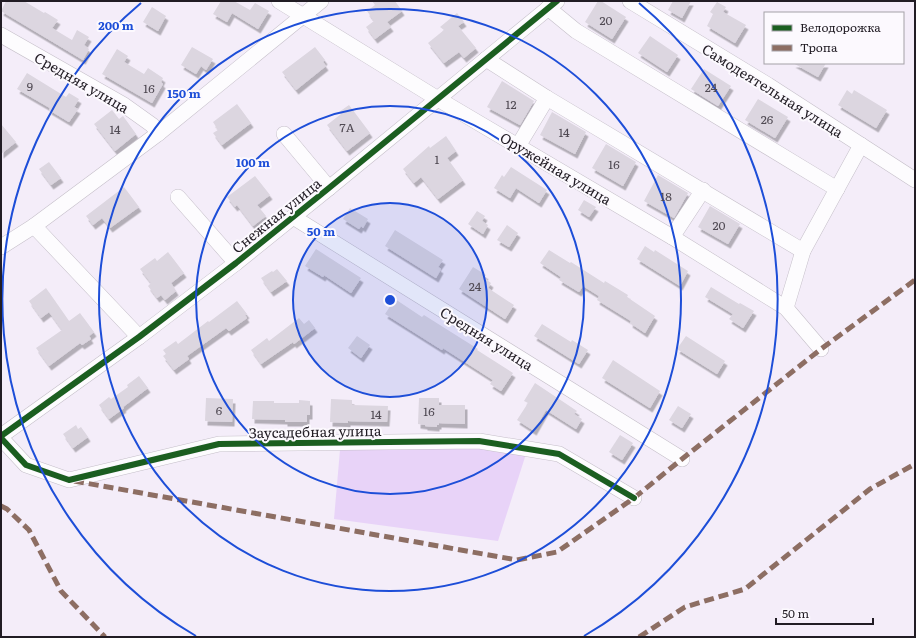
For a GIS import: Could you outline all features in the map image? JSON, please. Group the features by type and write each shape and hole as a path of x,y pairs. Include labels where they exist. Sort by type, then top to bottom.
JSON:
{"street":[{"name":"Оружейная улица","path":"279,1 438,98 672,237 786,308 821,349"},
{"path":"1,247 34,226 159,133 321,1"},
{"name":"Самодеятельная улица","path":"630,1 768,85 915,180"},
{"path":"552,5 576,31 837,189"},
{"name":"Снежная улица","path":"1,437 139,337 236,263 552,5"},
{"name":"Средняя улица","path":"1,35 124,105 152,125 159,133"},
{"path":"486,59 547,98 803,251"},
{"path":"518,146 547,98"},
{"path":"284,134 329,188"},
{"path":"786,308 803,251 861,145"},
{"path":"672,237 703,190"},
{"path":"178,197 236,263"},
{"name":"Средняя улица","path":"293,217 682,459"},
{"path":"34,226 139,337"},
{"name":"Заусадебная улица","path":"1,437 26,465 69,480 219,444 479,441 559,454 634,498"}],"shaded area":[{"path":"478,448 526,454 498,541 334,519 340,450"}],"building":[{"path":"6,1 24,1 44,13 45,12 58,20 52,28 72,40 77,30 89,37 84,45 89,49 83,60 1,11"},
{"path":"221,1 234,1 250,10 255,3 269,11 258,29 232,13 227,22 213,14"},
{"path":"372,1 395,1 402,11 387,22 391,27 375,39 366,27 374,21 367,11 375,5"},
{"path":"598,1 601,1 626,17 612,39 585,22"},
{"path":"673,1 691,1 682,18 668,10"},
{"path":"717,2 726,7 723,12 746,25 735,43 707,26 713,14 710,12"},
{"path":"152,7 166,16 158,31 143,22"},
{"path":"457,13 464,22 458,26 476,48 464,58 459,52 444,63 428,43 444,30 440,27"},
{"path":"650,36 678,55 667,72 638,53"},
{"path":"192,47 213,59 206,70 201,66 196,74 181,65"},
{"path":"315,47 325,60 323,62 326,66 296,90 282,72"},
{"path":"117,49 128,56 124,62 144,74 148,68 163,78 161,82 163,84 152,103 102,74"},
{"path":"795,64 825,64 818,77"},
{"path":"704,69 731,86 718,106 691,89"},
{"path":"27,73 66,97 69,93 79,99 74,107 78,109 69,122 49,110 50,108 17,89"},
{"path":"502,81 534,101 520,125 487,107"},
{"path":"847,90 852,94 854,90 887,110 876,128 838,105"},
{"path":"758,99 788,117 775,138 745,120"},
{"path":"237,104 251,123 222,145 213,133 218,130 213,122"},
{"path":"349,105 370,133 347,151 327,125 341,114 339,112"},
{"path":"112,110 119,119 123,116 136,134 115,151 94,124"},
{"path":"552,112 586,132 575,154 540,135"},
{"path":"1,124 16,142 1,154"},
{"path":"446,136 456,151 447,158 463,180 438,199 421,177 414,183 403,169 429,146 430,148"},
{"path":"606,144 636,162 623,186 592,168"},
{"path":"49,162 61,178 51,185 39,169"},
{"path":"511,167 547,190 539,203 516,188 510,198 494,188 502,175 504,177"},
{"path":"658,175 688,193 674,218 644,201"},
{"path":"255,176 270,195 257,205 266,216 253,226 237,205 235,207 227,197"},
{"path":"124,187 139,207 110,228 102,218 93,225 86,216"},
{"path":"584,200 596,207 589,217 578,210"},
{"path":"710,206 740,224 728,244 698,227"},
{"path":"350,208 368,219 363,228 361,226 359,229 343,219"},
{"path":"477,211 485,216 482,221 488,225 483,234 468,224"},
{"path":"507,225 518,233 509,247 497,240"},
{"path":"395,230 443,260 438,267 441,269 436,278 385,246"},
{"path":"645,246 654,252 655,250 688,271 680,286 637,259"},
{"path":"316,249 361,278 351,293 324,275 323,277 305,266"},
{"path":"549,250 604,283 605,281 628,295 627,297 655,316 645,333 630,323 631,321 597,300 599,296 583,286 579,292 559,280 561,277 540,263"},
{"path":"168,252 184,273 171,283 176,291 165,300 161,295 157,298 148,286 151,283 140,269 155,258 157,261"},
{"path":"473,267 486,275 484,278 491,283 488,288 514,305 505,319 459,289"},
{"path":"277,269 287,281 271,292 261,278"},
{"path":"711,287 754,311 743,328 729,319 733,314 705,297"},
{"path":"46,288 69,321 80,313 94,332 89,336 91,339 82,345 80,343 49,366 36,348 62,330 49,312 41,318 29,301"},
{"path":"395,299 422,317 424,315 513,373 501,391 490,384 493,380 443,348 442,350 385,314"},
{"path":"237,301 247,314 245,315 247,318 229,331 226,328 187,356 189,359 174,370 163,356 166,354 163,350 176,341 178,344"},
{"path":"299,318 304,324 309,320 315,328 294,344 293,342 261,364 251,350 267,338 269,341"},
{"path":"542,324 571,342 572,340 588,350 579,364 534,336"},
{"path":"357,336 370,345 361,358 348,348"},
{"path":"686,336 725,361 717,374 677,349"},
{"path":"613,360 660,391 650,408 602,378"},
{"path":"139,376 148,388 109,419 99,405 109,397 111,399 128,387 127,385"},
{"path":"535,383 577,411 574,414 582,419 576,429 546,410 534,431 517,420 528,403 524,401"},
{"path":"206,398 233,399 232,422 205,421"},
{"path":"419,398 439,398 439,405 465,405 465,424 439,423 437,427 418,424"},
{"path":"331,399 352,400 352,405 388,406 387,422 330,422"},
{"path":"299,400 310,401 310,415 307,415 307,422 252,419 253,401 299,403"},
{"path":"678,406 691,414 682,428 669,420"},
{"path":"76,425 78,429 81,427 88,437 73,448 63,434"},
{"path":"620,435 633,443 622,460 609,452"}],"marked path":[{"path":"74,481 517,560 557,552 634,498 821,349 915,280"},
{"path":"639,637 685,607 745,589 870,489 915,464"},
{"path":"1,506 7,509 29,530 61,591 105,637"}],"cycle path":[{"path":"1,436 139,337 236,263 557,1"},
{"path":"1,438 26,465 69,480 219,444 479,441 559,454 634,498"}]}
